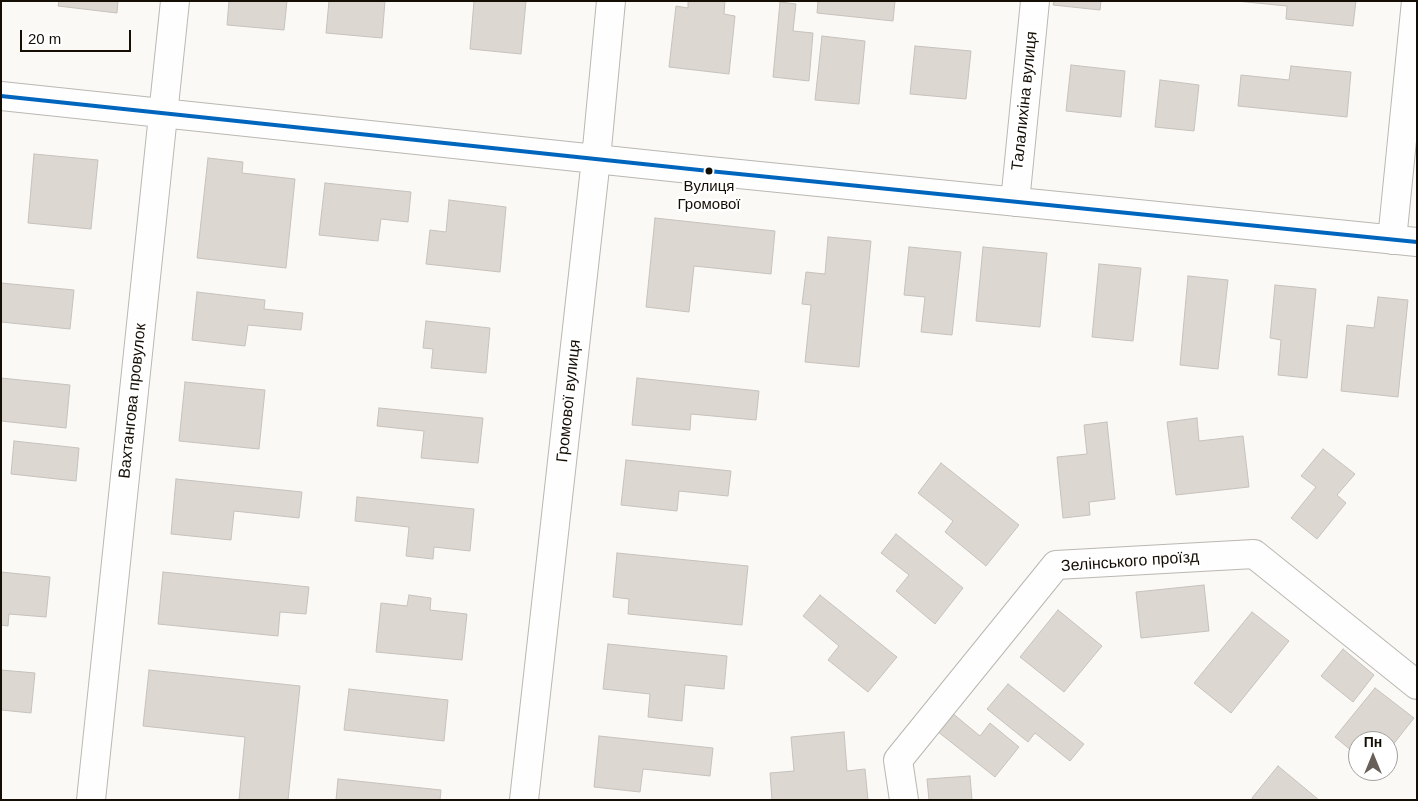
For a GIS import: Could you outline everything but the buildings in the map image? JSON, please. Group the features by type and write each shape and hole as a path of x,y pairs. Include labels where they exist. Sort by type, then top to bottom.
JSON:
{"street":[{"name":"Вахтангова провулок","path":"91,800 175,1"},
{"name":"Громової вулиця","path":"524,800 596,159 611,1"},
{"name":"Талалихіна вулиця","path":"1015,202 1035,1"},
{"path":"1,96 1404,241 1416,1"},
{"name":"Зелінського проїзд","path":"904,800 898,760 1056,565 1254,554 1417,685"}],"transit line":[{"path":"1,96 709,171 1417,242"}],"place":[{"name":"Вулиця Громової","path":"709,171"}]}
